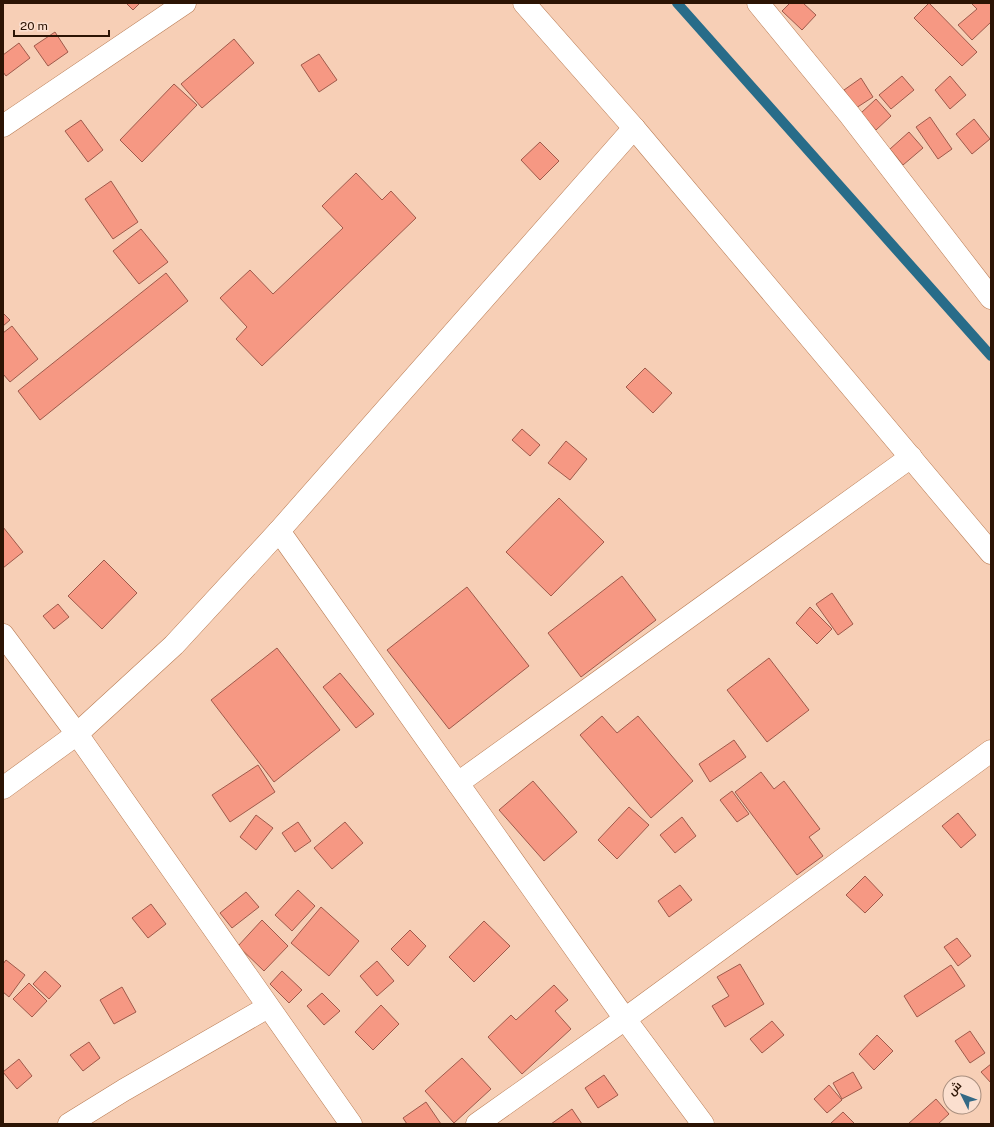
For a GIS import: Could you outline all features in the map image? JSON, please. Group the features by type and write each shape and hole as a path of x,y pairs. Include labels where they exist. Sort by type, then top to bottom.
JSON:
{"street":[{"path":"3,126 185,3"},
{"path":"524,3 634,128 991,553"},
{"path":"758,3 849,114 991,298"},
{"path":"3,788 77,734 174,645 279,531 634,128"},
{"path":"458,783 911,457"},
{"path":"279,531 625,1019 704,1124"},
{"path":"3,635 77,734 351,1124"},
{"path":"477,1124 625,1019 991,751"},
{"path":"69,1124 268,1006"}],"building":[{"path":"126,3 140,3 133,10"},
{"path":"790,3 803,3 816,15 802,30 782,11"},
{"path":"929,3 977,52 962,66 914,18"},
{"path":"971,3 991,3 991,22 972,40 958,25 977,9"},
{"path":"55,32 68,52 48,66 34,46"},
{"path":"234,39 254,63 202,108 181,84"},
{"path":"19,43 30,58 6,76 3,72 3,55"},
{"path":"319,54 337,80 319,92 301,65"},
{"path":"902,76 914,90 891,109 879,95"},
{"path":"950,76 966,95 950,109 935,90"},
{"path":"861,78 873,97 856,108 844,90"},
{"path":"174,84 197,105 142,162 120,140"},
{"path":"876,99 891,116 876,130 861,113"},
{"path":"930,117 952,149 938,159 916,127"},
{"path":"974,119 990,139 972,154 956,134"},
{"path":"81,120 103,150 88,162 65,131"},
{"path":"909,132 923,148 903,165 890,149"},
{"path":"540,142 559,161 540,180 521,160"},
{"path":"356,173 382,200 391,191 416,218 262,366 236,339 247,327 220,298 250,270 273,294 343,228 322,206"},
{"path":"111,181 138,222 113,239 85,199"},
{"path":"141,229 168,262 139,284 113,251"},
{"path":"166,273 188,301 40,420 18,391"},
{"path":"3,313 10,320 3,326"},
{"path":"12,326 38,359 10,382 3,374 3,333"},
{"path":"645,368 672,393 653,413 626,387"},
{"path":"522,429 540,445 530,456 512,440"},
{"path":"566,441 587,459 570,480 548,463"},
{"path":"559,498 604,542 551,596 506,552"},
{"path":"3,527 23,552 3,568"},
{"path":"104,560 137,593 102,629 68,596"},
{"path":"622,576 656,620 581,677 548,633"},
{"path":"467,587 529,666 449,729 387,650"},
{"path":"832,593 853,624 838,635 816,604"},
{"path":"58,604 69,617 54,629 43,616"},
{"path":"810,607 832,629 817,644 796,623"},
{"path":"277,648 340,730 274,782 211,700"},
{"path":"769,658 809,710 767,742 727,690"},
{"path":"340,673 374,714 356,728 323,687"},
{"path":"602,716 617,733 638,716 693,781 651,818 580,735"},
{"path":"734,740 746,757 710,782 699,764"},
{"path":"258,765 275,792 230,822 212,795"},
{"path":"761,772 774,789 784,781 820,829 809,837 823,856 797,875 735,792"},
{"path":"533,781 577,832 544,861 499,810"},
{"path":"732,791 749,814 737,822 720,800"},
{"path":"629,807 649,825 617,859 598,840"},
{"path":"958,813 976,835 961,848 942,826"},
{"path":"256,815 273,828 256,850 240,837"},
{"path":"682,817 696,836 675,853 660,835"},
{"path":"298,822 311,841 295,852 282,833"},
{"path":"345,822 363,843 332,869 314,848"},
{"path":"865,876 883,895 865,913 846,895"},
{"path":"680,885 692,900 669,917 658,901"},
{"path":"298,890 315,906 292,931 275,915"},
{"path":"246,892 259,907 232,928 220,913"},
{"path":"151,904 166,924 148,938 132,918"},
{"path":"321,907 359,941 329,976 291,943"},
{"path":"262,920 288,946 264,971 238,946"},
{"path":"484,921 510,946 474,982 449,957"},
{"path":"410,930 426,946 408,966 391,949"},
{"path":"957,938 971,956 958,966 944,947"},
{"path":"6,960 25,975 9,997 3,992 3,964"},
{"path":"377,961 394,981 377,996 360,976"},
{"path":"740,964 764,1004 725,1027 712,1006 729,996 717,977"},
{"path":"951,965 965,986 917,1017 904,996"},
{"path":"45,971 61,986 49,999 33,984"},
{"path":"282,971 302,990 289,1003 270,984"},
{"path":"29,983 47,1001 32,1017 13,999"},
{"path":"554,985 568,1000 555,1011 571,1029 522,1074 488,1037 511,1015 516,1020"},
{"path":"122,987 136,1012 114,1024 100,1000"},
{"path":"322,993 340,1011 324,1025 307,1006"},
{"path":"381,1005 399,1024 373,1050 355,1032"},
{"path":"772,1021 784,1035 762,1053 750,1039"},
{"path":"970,1031 985,1053 970,1063 955,1041"},
{"path":"877,1035 893,1051 874,1070 859,1054"},
{"path":"89,1042 100,1058 83,1071 70,1055"},
{"path":"462,1058 491,1089 454,1123 425,1091"},
{"path":"19,1059 32,1076 17,1089 3,1072"},
{"path":"991,1064 991,1083 981,1072"},
{"path":"853,1072 862,1088 842,1099 833,1083"},
{"path":"604,1075 618,1095 598,1108 585,1088"},
{"path":"829,1085 842,1100 827,1113 814,1099"},
{"path":"936,1099 942,1106 942,1115 948,1115 938,1124 908,1124"},
{"path":"426,1102 441,1124 407,1124 403,1118"},
{"path":"572,1109 582,1124 551,1124"},
{"path":"843,1112 855,1124 830,1124"}],"waterway":[{"path":"677,3 991,356"}]}
